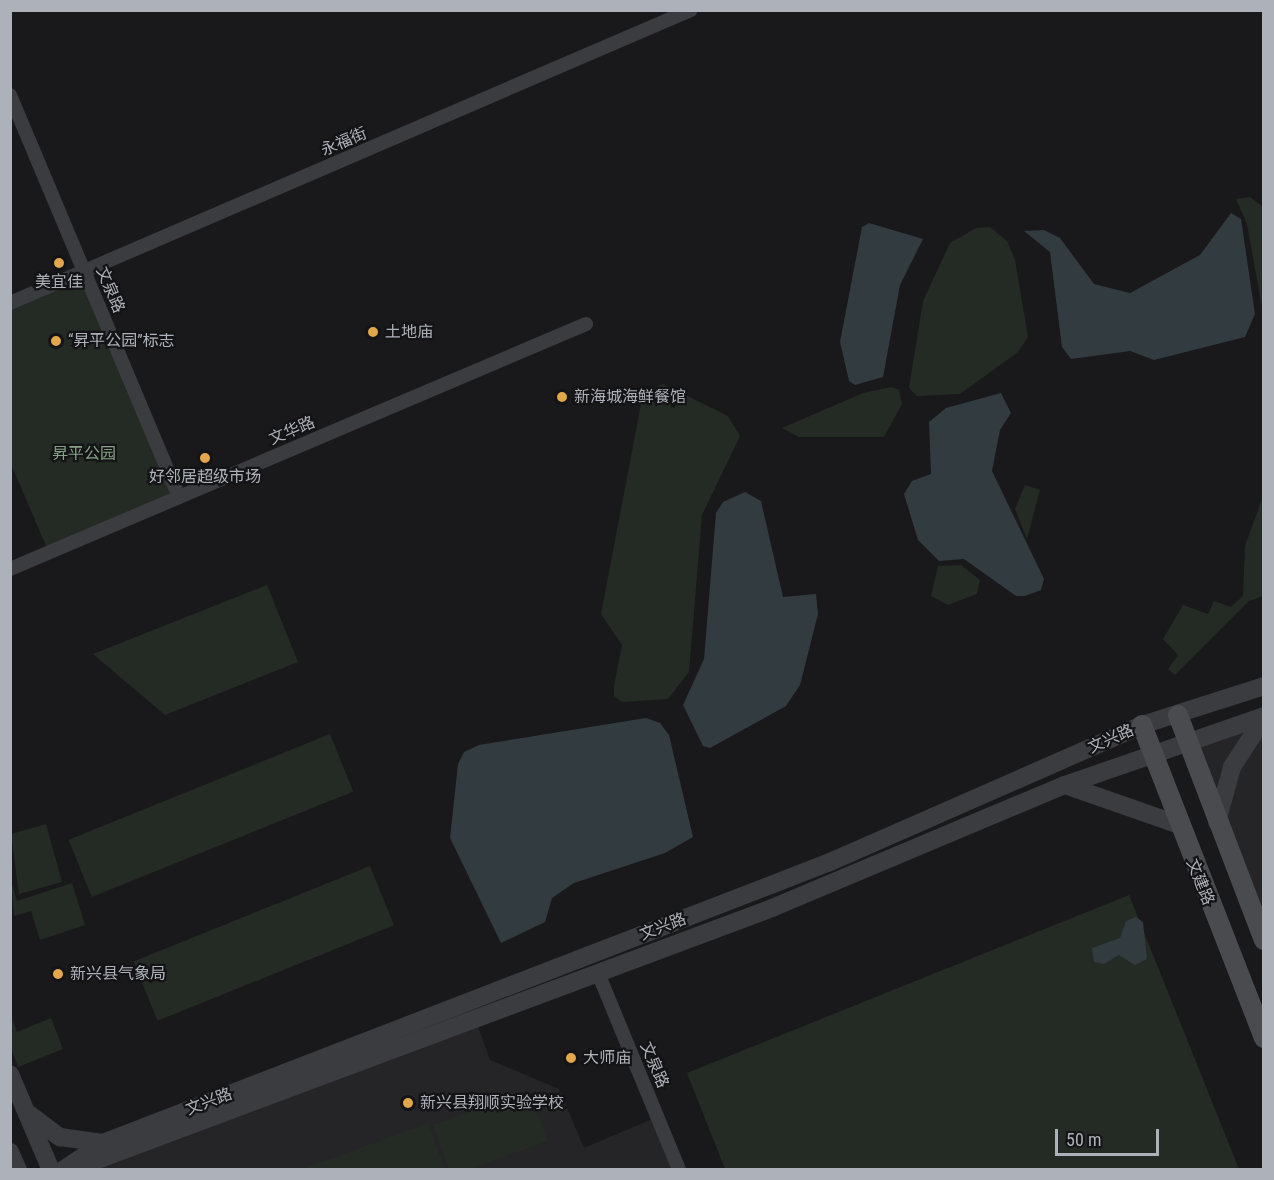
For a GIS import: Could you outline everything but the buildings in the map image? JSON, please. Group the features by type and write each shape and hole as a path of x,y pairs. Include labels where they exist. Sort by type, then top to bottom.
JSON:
{"main road":[{"path":"1178,715 1216,822 1263,940"},
{"name":"文建路","path":"1142,725 1177,824 1263,1038"}],"street":[{"name":"永福街","path":"10,303 691,10"},
{"name":"文泉路","path":"10,95 179,497"},
{"name":"文华路","path":"10,569 586,324"},
{"name":"文兴路","path":"71,1170 149,1141 455,1017 830,862 1142,725 1263,686"},
{"name":"文兴路","path":"63,1170 103,1143 455,1017 598,974 772,908 1065,785 1263,717"},
{"path":"1216,822 1233,767 1263,717"},
{"path":"1065,785 1177,824"},
{"name":"文泉路","path":"598,974 679,1170"},
{"path":"10,1074 51,1170"},
{"path":"25,1109 60,1137 103,1143"},
{"path":"113,1170 149,1141"},
{"path":"10,1152 18,1170"}],"shaded area":[{"path":"1231,213 1241,219 1255,314 1245,337 1154,360 1130,351 1071,359 1062,347 1050,252 1024,231 1044,230 1060,238 1094,284 1130,293 1200,255"},
{"path":"869,223 923,239 900,285 883,377 855,385 849,381 840,342 862,227"},
{"path":"1001,393 1011,413 1000,430 992,471 1044,579 1041,590 1025,596 1016,596 964,559 939,561 918,540 904,494 912,481 931,474 929,422 946,408"},
{"path":"745,492 761,501 783,597 816,594 818,614 800,685 786,706 710,748 703,746 683,705 704,659 716,513 723,502"},
{"path":"646,718 660,723 669,735 693,837 665,853 574,883 552,898 545,922 501,943 450,838 458,764 464,752 479,745"},
{"path":"1263,722 1263,912 1195,749"},
{"path":"1136,917 1143,922 1147,959 1135,965 1119,955 1104,964 1094,962 1092,948 1120,938 1126,921"},
{"name":"新兴县翔顺实验学校","path":"475,1018 490,1060 559,1089 584,1148 657,1117 679,1170 71,1170"}],"green space":[{"path":"1250,197 1263,207 1263,313 1247,224 1236,199"},
{"path":"990,227 1007,241 1015,260 1028,337 1018,352 960,394 917,396 909,388 923,301 950,243 976,228"},
{"name":"昇平公园","path":"85,272 179,497 49,553 11,464 10,303"},
{"path":"663,384 728,416 740,436 702,515 689,672 668,699 622,702 614,696 614,686 622,645 601,614 641,404 650,390"},
{"path":"891,387 899,390 902,404 884,437 799,437 782,428 863,393"},
{"path":"1025,485 1040,490 1027,539 1015,509"},
{"path":"1263,496 1263,596 1249,601 1175,675 1168,669 1178,655 1163,639 1183,605 1208,614 1214,601 1231,607 1243,596 1245,546"},
{"path":"961,565 980,580 977,594 948,605 931,596 938,566"},
{"path":"267,585 298,662 165,715 93,654"},
{"path":"330,734 353,791 92,897 69,840"},
{"path":"46,824 62,882 19,894 11,834"},
{"path":"370,866 394,925 158,1021 134,962"},
{"path":"11,881 17,901 72,883 85,925 40,940 31,911 14,916"},
{"path":"1129,895 1239,1169 725,1169 687,1073"},
{"path":"11,1016 17,1032 51,1018 63,1049 18,1067 11,1048"},
{"path":"506,1098 538,1114 548,1141 469,1169 449,1169 433,1125"},
{"path":"428,1123 445,1169 303,1169"}],"place":[{"name":"美宜佳","path":"59,263"},
{"name":"土地庙","path":"373,332"},
{"name":"“昇平公园”标志","path":"56,341"},
{"name":"新海城海鲜餐馆","path":"562,397"},
{"name":"好邻居超级市场","path":"205,458"},
{"name":"新兴县气象局","path":"58,974"},
{"name":"大师庙","path":"571,1058"},
{"name":"新兴县翔顺实验学校","path":"408,1103"}]}
